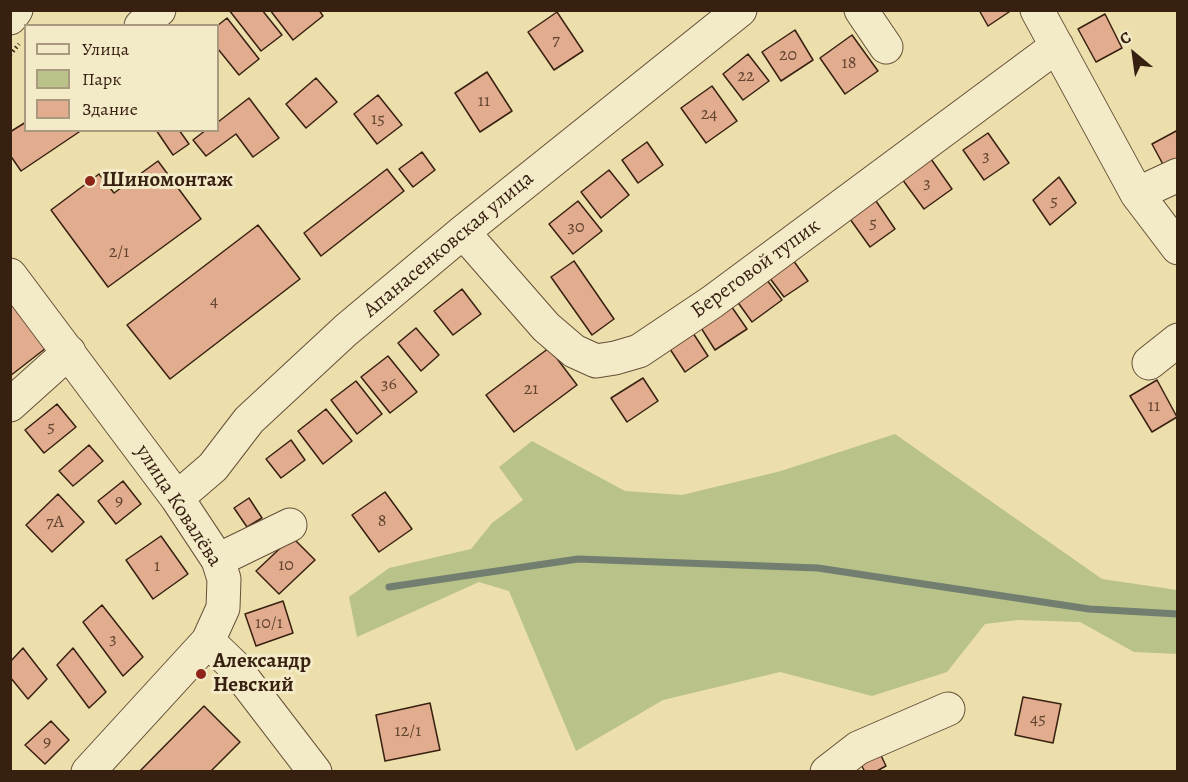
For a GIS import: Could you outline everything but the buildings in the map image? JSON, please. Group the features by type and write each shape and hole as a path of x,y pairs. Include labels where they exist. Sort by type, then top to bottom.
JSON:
{"street":[{"path":"10,18 16,10"},
{"path":"143,24 159,10"},
{"name":"Апанасенковская улица","path":"177,498 213,467 249,420 346,330 463,232 740,10"},
{"path":"861,10 886,47"},
{"path":"1037,10 1137,194 1178,248"},
{"name":"Береговой тупик","path":"463,232 546,327 567,345 596,361 639,351 712,302 1057,46"},
{"path":"1137,194 1178,176"},
{"name":"улица Ковалёва","path":"10,275 177,498 218,560 224,579 223,608 208,641 88,771"},
{"path":"1149,363 1178,340"},
{"path":"10,405 69,352"},
{"path":"218,560 290,525"},
{"path":"208,641 233,665 315,771"},
{"path":"827,771 858,747 948,709"}],"green space":[{"path":"895,434 1102,579 1177,590 1177,654 1134,652 1080,622 1018,620 985,624 947,672 872,696 780,672 663,700 576,751 509,591 479,582 357,637 349,597 389,568 471,549 492,523 523,500 499,467 532,441 625,491 682,495 781,471"}],"waterway":[{"path":"389,587 578,559 818,568 1089,609 1178,614"}],"place":[{"name":"Шиномонтаж","path":"90,181"},
{"name":"Александр Невский","path":"201,674"}]}
